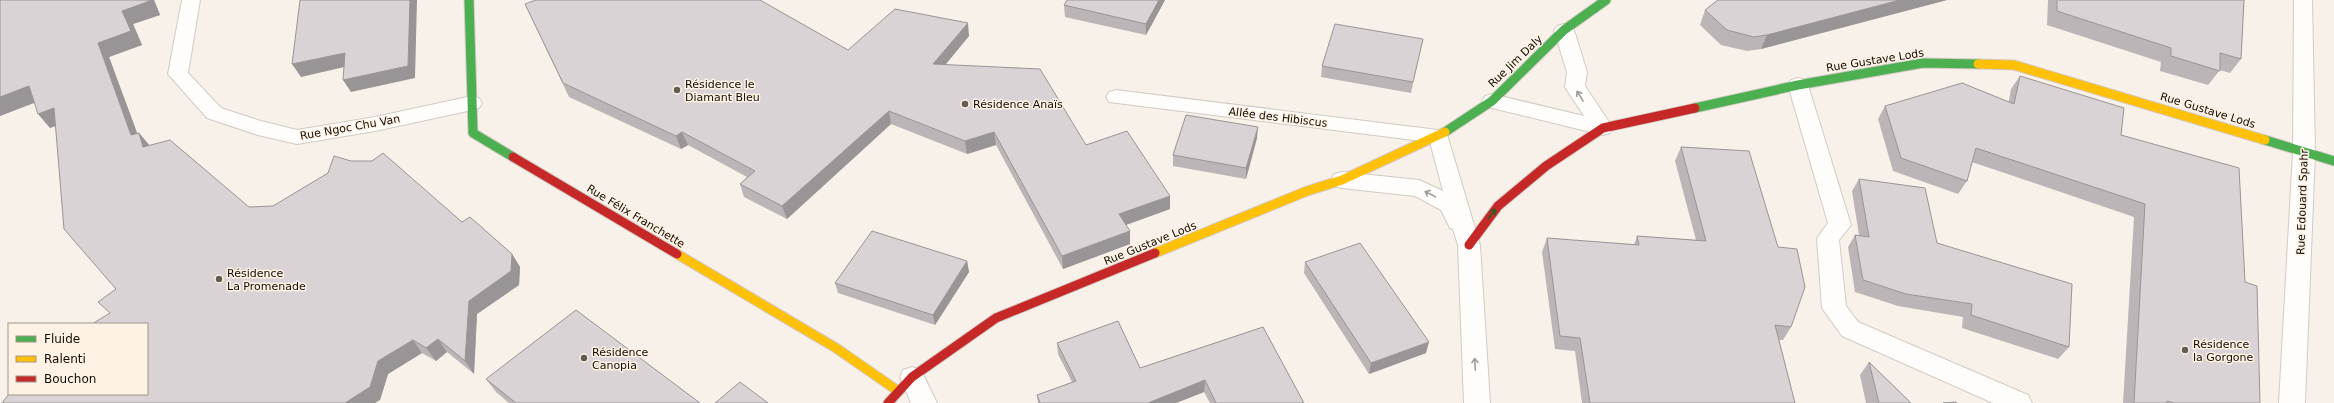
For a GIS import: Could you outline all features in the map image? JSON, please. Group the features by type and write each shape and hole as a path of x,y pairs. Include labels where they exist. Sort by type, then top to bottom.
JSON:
{"street":[{"name":"Rue Ngoc Chu Van","path":"191,0 178,74 214,113 258,128 296,137 375,124 472,103"},
{"name":"Rue Félix Franchette","path":"469,0 473,133 836,348 905,384"},
{"name":"Rue Jim Daly","path":"1439,136 1492,101 1564,30 1606,0"},
{"name":"Rue Edouard Spahr","path":"2292,403 2304,152 2303,0"},
{"path":"1564,30 1577,72 1574,87 1603,128"},
{"name":"Rue Gustave Lods","path":"1603,128 1798,85 1923,63 2014,65 2334,161"},
{"path":"1798,85 1840,225 1828,238 1834,308 1850,329 2019,403"},
{"name":"Allée des Hibiscus","path":"1116,97 1439,136"},
{"path":"1492,101 1603,128"},
{"path":"1468,245 1498,206 1546,166 1603,128"},
{"path":"1439,136 1468,245 1477,403"},
{"name":"Rue Gustave Lods","path":"888,403 905,384 996,318 1307,191 1342,180 1439,136"},
{"path":"1342,180 1419,188 1450,205 1468,245"},
{"path":"905,384 924,403"}],"building":[{"path":"0,0 149,0 150,1 122,11 131,31 98,43 131,135 139,133 143,147 170,140 249,207 273,206 328,173 334,156 351,161 372,161 383,153 462,222 470,217 512,254 511,271 469,301 465,361 438,339 426,348 413,340 378,361 370,387 345,403 2,403 8,395 148,395 148,323 94,323 110,313 98,302 116,289 64,229 54,108 38,114 29,86 0,97"},
{"path":"300,0 410,0 408,66 343,80 345,53 292,64"},
{"path":"536,0 760,0 848,50 895,9 968,23 933,64 1040,69 1086,145 1127,131 1170,196 1119,214 1130,231 1062,256 994,132 965,141 889,111 782,206 740,184 755,171 682,132 676,136 563,83 525,4"},
{"path":"1067,0 1159,0 1146,24 1064,5"},
{"path":"1718,0 1900,0 1767,35 1754,37 1727,30 1705,10"},
{"path":"2057,0 2244,0 2241,59 2220,53 2220,71 2171,56 2171,48 2057,11"},
{"path":"1335,24 1423,39 1413,82 1322,66"},
{"path":"2020,76 2124,108 2121,135 2239,168 2245,282 2257,286 2260,403 2174,403 2167,401 2167,403 2134,403 2145,204 1976,148 1967,181 1901,158 1885,106 1962,83 2014,104"},
{"path":"1186,115 1258,127 1246,168 1173,155"},
{"path":"1681,147 1749,151 1778,247 1797,249 1805,287 1791,327 1775,325 1795,403 1590,403 1580,338 1560,336 1547,238 1639,245 1637,236 1706,241"},
{"path":"1859,179 1925,188 1937,243 2072,284 2069,347 1971,315 1972,304 1906,294 1863,280 1855,235 1869,237"},
{"path":"872,231 967,261 933,315 835,283"},
{"path":"1360,243 1429,342 1371,363 1305,262"},
{"name":"Résidence Canopia","path":"576,310 700,403 516,403 486,379"},
{"path":"1118,321 1140,368 1263,327 1304,403 1216,403 1205,380 1148,403 1040,403 1037,395 1076,381 1057,343"},
{"path":"1869,362 1911,403 1879,403"},
{"path":"740,382 768,403 715,403"}],"traffic: fast":[{"path":"469,0 473,133 513,157"},
{"path":"1445,132 1492,101 1564,30 1606,0"},
{"path":"1695,108 1798,85 1923,63 1978,64"},
{"path":"2265,140 2334,161"}],"traffic: slow":[{"path":"1978,64 2014,65 2265,140"},
{"path":"1155,253 1307,191 1342,180 1445,132"},
{"path":"677,254 836,348 898,391"}],"traffic: jam":[{"path":"1469,245 1498,206 1546,166 1603,128 1695,108"},
{"path":"513,157 677,254"},
{"path":"888,403 912,377 996,318 1155,253"}],"place":[{"name":"Résidence le Diamant Bleu","path":"677,90"},
{"name":"Résidence Anaïs","path":"965,104"},
{"name":"Résidence La Promenade","path":"219,279"},
{"name":"Résidence la Gorgone","path":"2185,350"},
{"name":"Résidence Canopia","path":"584,358"}]}
